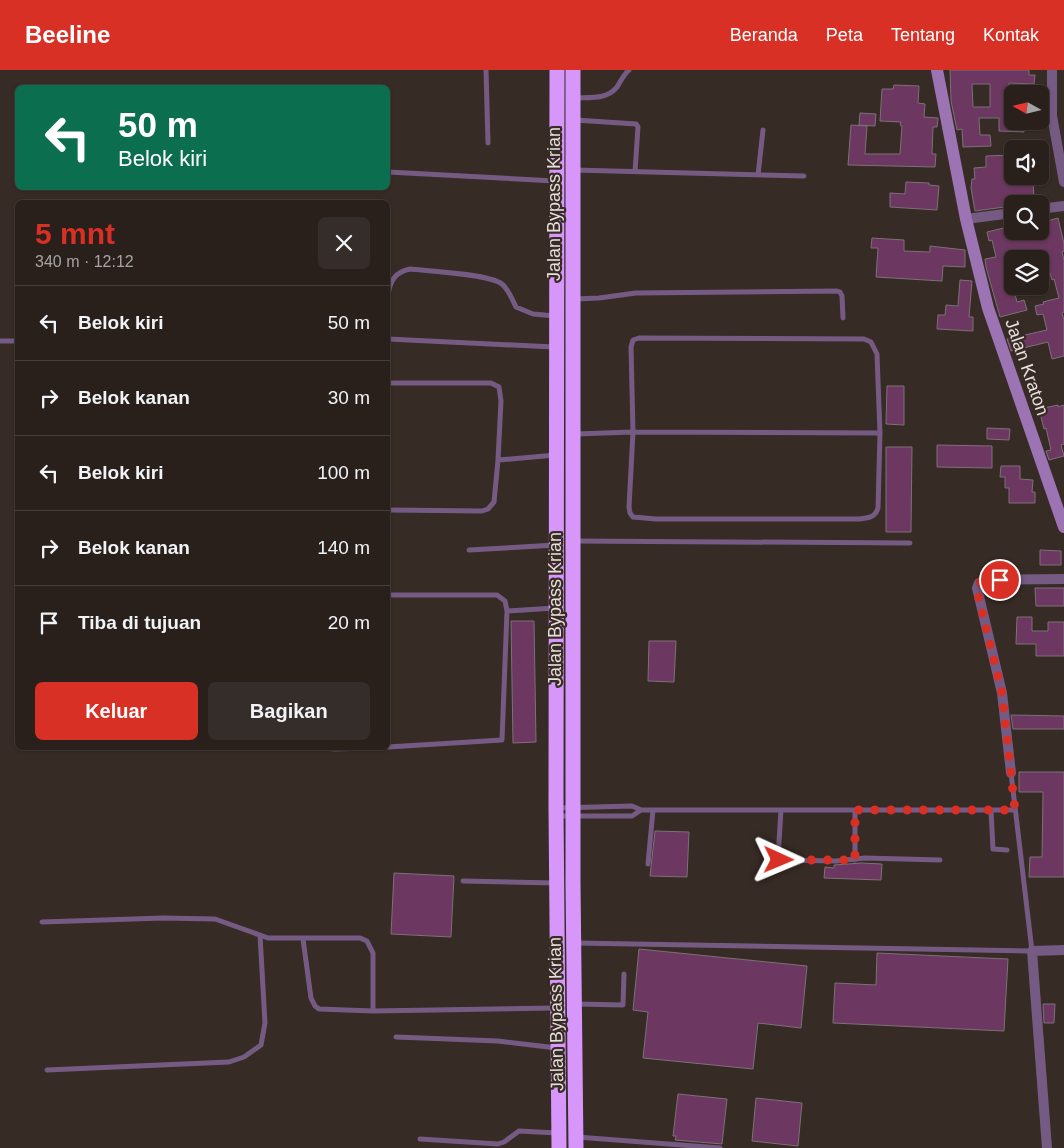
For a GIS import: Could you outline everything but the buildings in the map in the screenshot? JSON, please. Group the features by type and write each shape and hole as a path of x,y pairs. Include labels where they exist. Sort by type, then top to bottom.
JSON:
{"highway":[{"name":"Jalan Bypass Krian","path":"556,70 556,812 559,1140"},
{"name":"Jalan Bypass Krian","path":"572,70 576,1143"}],"street":[{"name":"Jalan Kraton","path":"937,70 966,219 988,308 1064,526"},
{"path":"1052,70 1052,116 1064,182"},
{"path":"1049,208 1064,206"},
{"path":"966,219 1004,214"},
{"path":"1011,773 1002,693 977,591 978,586 984,580 1064,579"},
{"path":"1047,1148 1032,951 1064,950"}],"lane":[{"path":"486,70 488,143"},
{"path":"573,98 597,97 610,94 629,70"},
{"path":"573,120 636,124 638,127 635,172"},
{"path":"758,175 763,130"},
{"path":"572,170 804,176"},
{"path":"390,172 556,180"},
{"path":"390,284 397,274 410,269 479,277 500,283 507,290 516,308 533,314 557,316"},
{"path":"574,299 636,293 837,291 842,296 843,318"},
{"path":"390,339 557,347"},
{"path":"635,339 864,339 871,342 878,354 880,433 878,508 876,514 872,516 859,519 635,518 630,513 633,432 631,343 635,339"},
{"path":"0,341 15,341"},
{"path":"390,383 491,382 499,387 502,400 494,502 488,509 482,511 390,510"},
{"path":"572,434 633,432 880,433"},
{"path":"498,460 556,455"},
{"path":"574,541 910,543"},
{"path":"469,550 557,545"},
{"path":"390,596 497,595 505,601 507,612 502,740 390,747"},
{"path":"507,612 557,608"},
{"path":"574,943 1032,951 1011,773"},
{"path":"574,812 632,806 641,810 1015,810"},
{"path":"556,812 632,816 641,810"},
{"path":"648,864 653,810"},
{"path":"781,810 779,860 855,860 865,858 940,860"},
{"path":"855,810 855,860"},
{"path":"992,810 993,849 1007,850"},
{"path":"463,881 557,883"},
{"path":"42,922 163,918 215,919 268,938 360,938 367,941 373,953 373,1011"},
{"path":"47,1070 229,1062 244,1057 261,1045 265,1023 260,935"},
{"path":"303,939 311,998 314,1006 319,1009 373,1011 558,1008"},
{"path":"575,1004 623,1005 624,974"},
{"path":"396,1037 498,1042 558,1048"},
{"path":"420,1138 498,1144 519,1131 559,1140"},
{"path":"576,1143 720,1148"}],"route":[{"path":"779,860 855,860 855,810 1015,810 1002,693 977,591 979,583 984,580 1000,580"}]}
